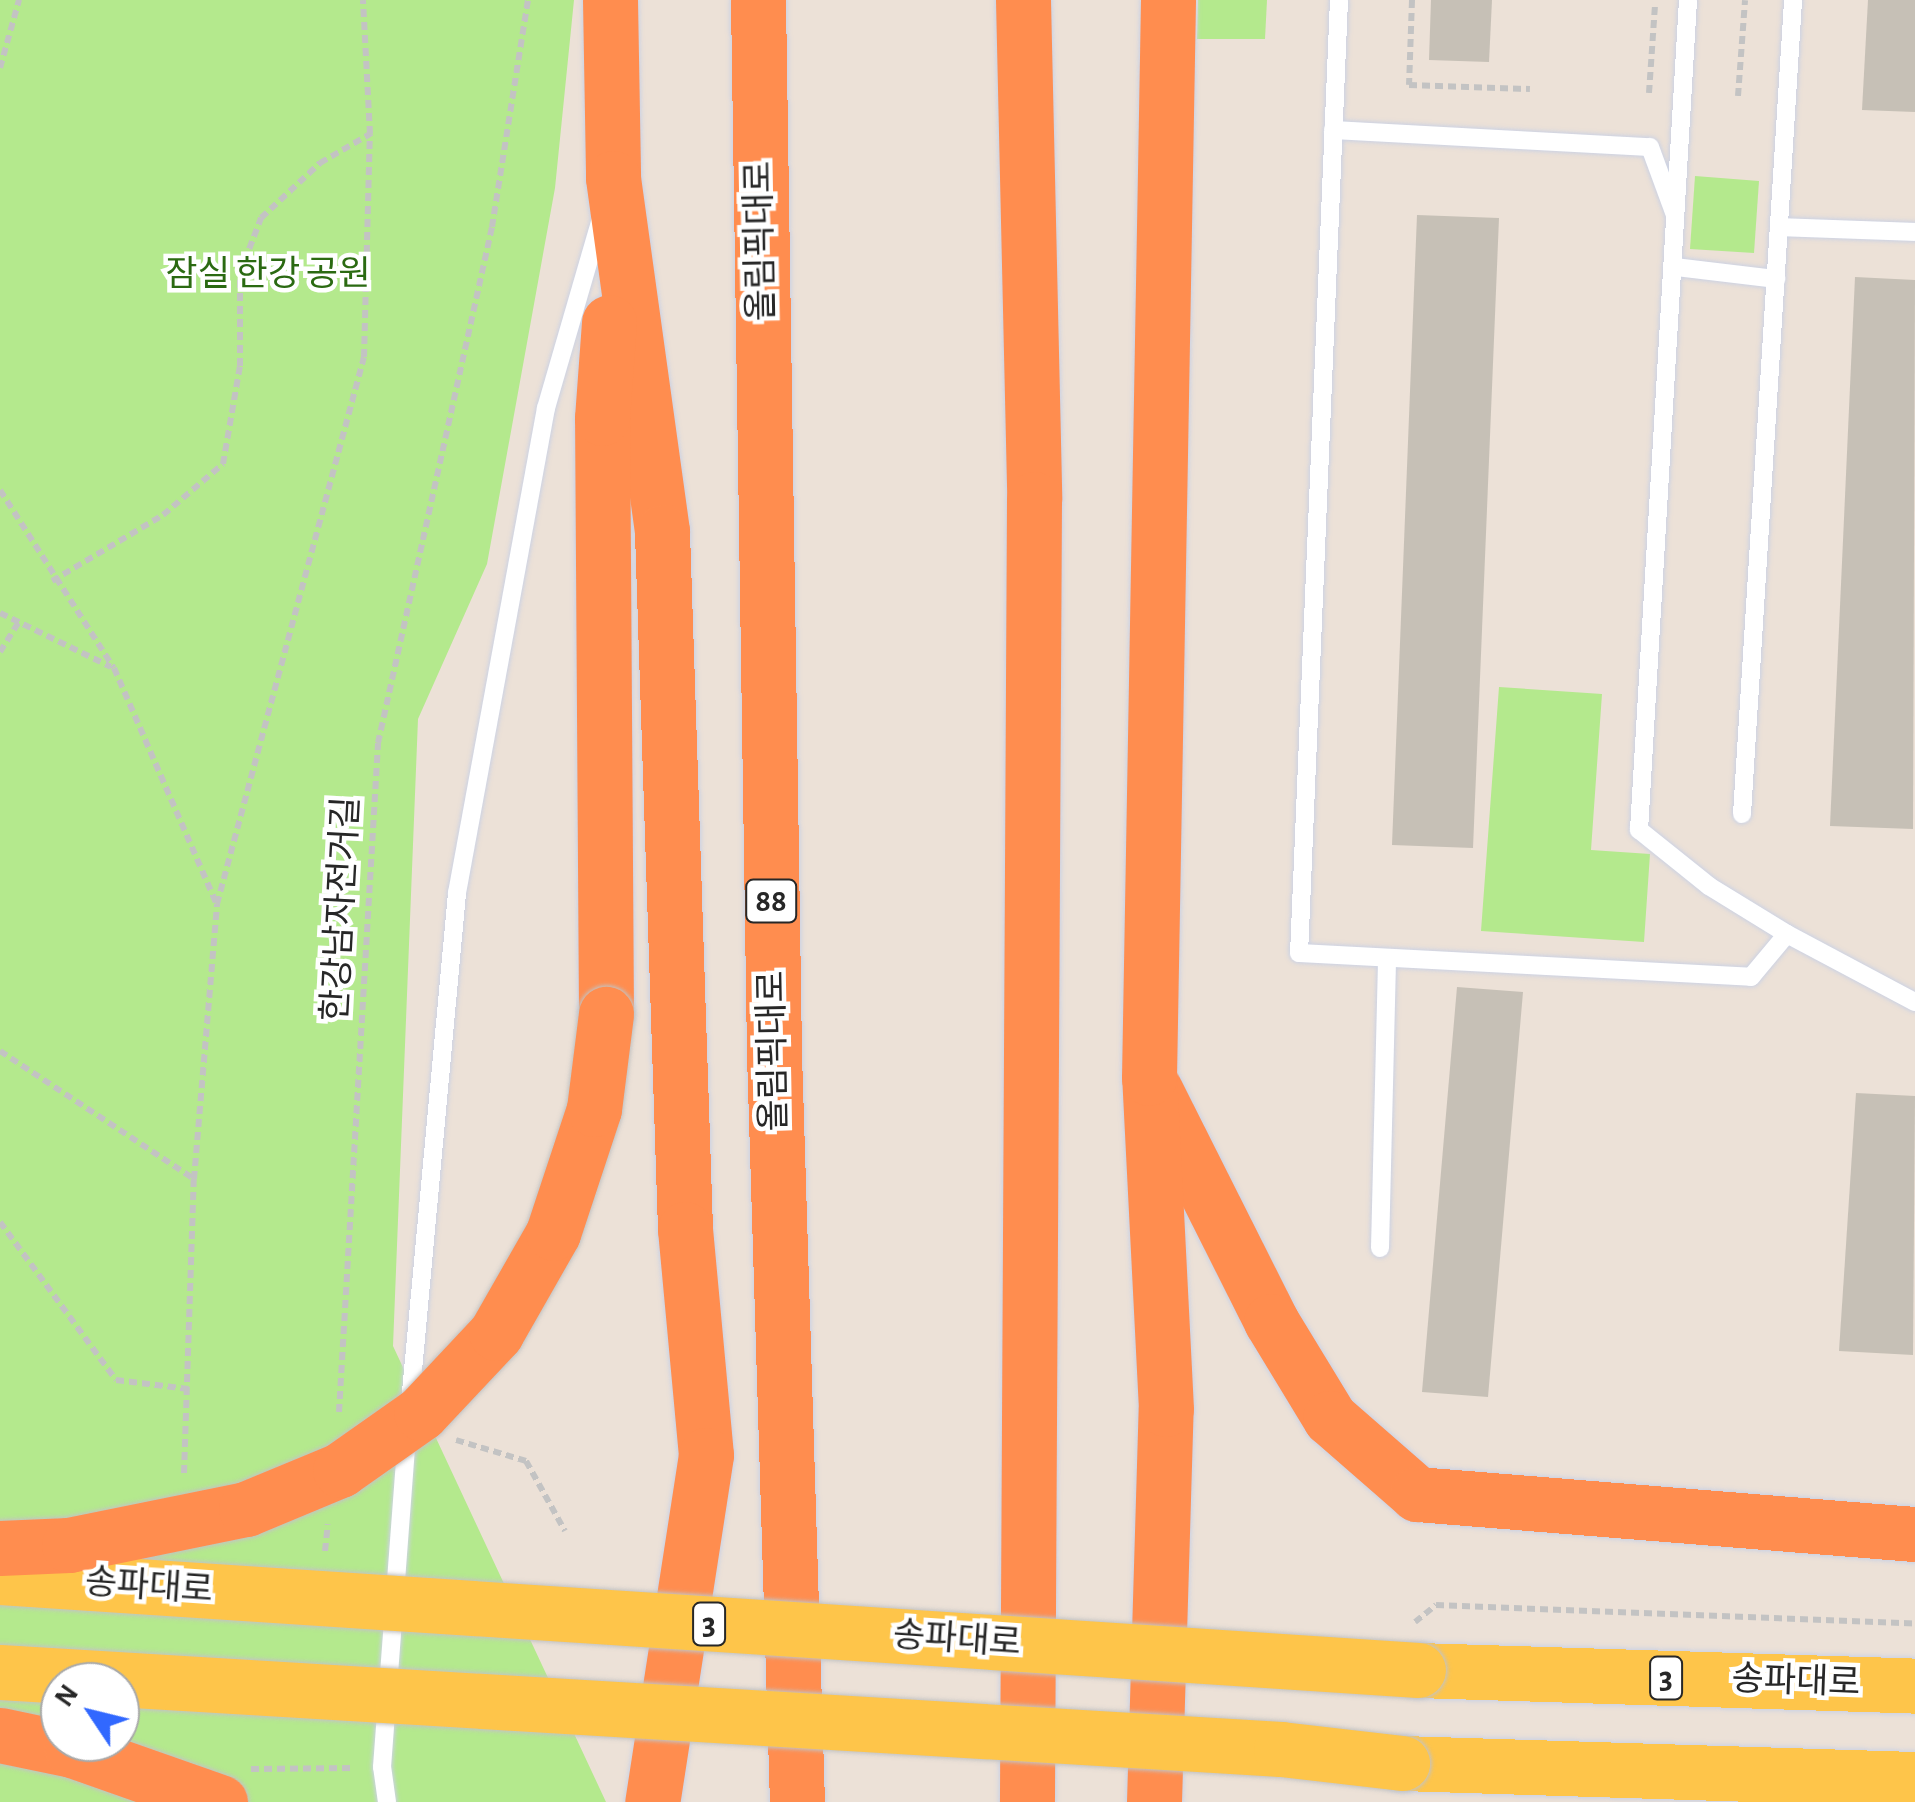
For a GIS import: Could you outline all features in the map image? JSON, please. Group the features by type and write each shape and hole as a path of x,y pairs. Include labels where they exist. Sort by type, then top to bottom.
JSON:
{"highway":[{"path":"0,1548 70,1545 246,1508 340,1470 421,1414 496,1333 553,1232 594,1109 606,1014 602,418 615,199 610,0"},
{"name":"올림픽대로","path":"758,0 773,1034 796,1802"},
{"path":"1024,0 1034,499 1027,1802"},
{"path":"1154,1802 1166,1409 1148,1078 1168,0"},
{"path":"615,199 662,532 684,1209 706,1455 652,1802"},
{"path":"1148,1078 1271,1321 1330,1418 1417,1494 1915,1534"},
{"path":"0,1735 234,1785"}],"main road":[{"name":"송파대로","path":"0,1577 1416,1646 1915,1686"},
{"path":"0,1672 1281,1750 1402,1763 1915,1779"}],"lane":[{"path":"1339,0 1299,952 1387,960 1751,977 1787,934"},
{"path":"1688,0 1678,223 1639,830 1709,886 1787,934 1915,1002"},
{"path":"1742,814 1794,0"},
{"path":"1333,130 1650,148 1678,223"},
{"path":"386,1802 382,1768 408,1424 457,893 546,408 615,199"},
{"path":"1780,227 1915,232"},
{"path":"1675,267 1776,279"},
{"path":"1380,1248 1387,960"}],"path":[{"path":"0,68 19,0"},
{"path":"184,1484 194,1180 217,904 364,358 370,134 363,0"},
{"name":"한강남자전거길","path":"338,1418 378,744 492,227 528,0"},
{"path":"1412,0 1409,85 1530,89"},
{"path":"1649,93 1656,0"},
{"path":"1738,96 1745,0"},
{"path":"52,581 162,516 223,464 240,366 240,272 261,218 320,163 370,134"},
{"path":"0,490 52,581 114,668 217,904"},
{"path":"0,613 114,668"},
{"path":"0,652 19,622"},
{"path":"0,1050 194,1180"},
{"path":"0,1222 116,1380 188,1389"},
{"path":"408,1424 526,1462 565,1532"},
{"path":"324,1559 330,1506"},
{"path":"1416,1646 1436,1605 1915,1622"},
{"path":"234,1785 382,1768"}],"green space":[{"name":"잠실 한강 공원","path":"0,0 574,0 555,188 487,564 418,719 393,1346 606,1802 0,1802"},
{"path":"1198,0 1267,0 1265,39 1197,39"},
{"path":"1695,176 1759,181 1754,253 1690,249"},
{"path":"1499,687 1602,694 1591,850 1650,854 1644,942 1481,931"}],"building":[{"path":"1431,0 1492,0 1489,62 1429,60"},
{"path":"1868,0 1915,0 1915,112 1862,110"},
{"path":"1417,215 1499,218 1473,848 1392,845"},
{"path":"1855,277 1915,280 1913,829 1830,826"},
{"path":"1457,987 1523,992 1488,1397 1422,1392"},
{"path":"1856,1093 1915,1096 1913,1355 1839,1351"}]}
